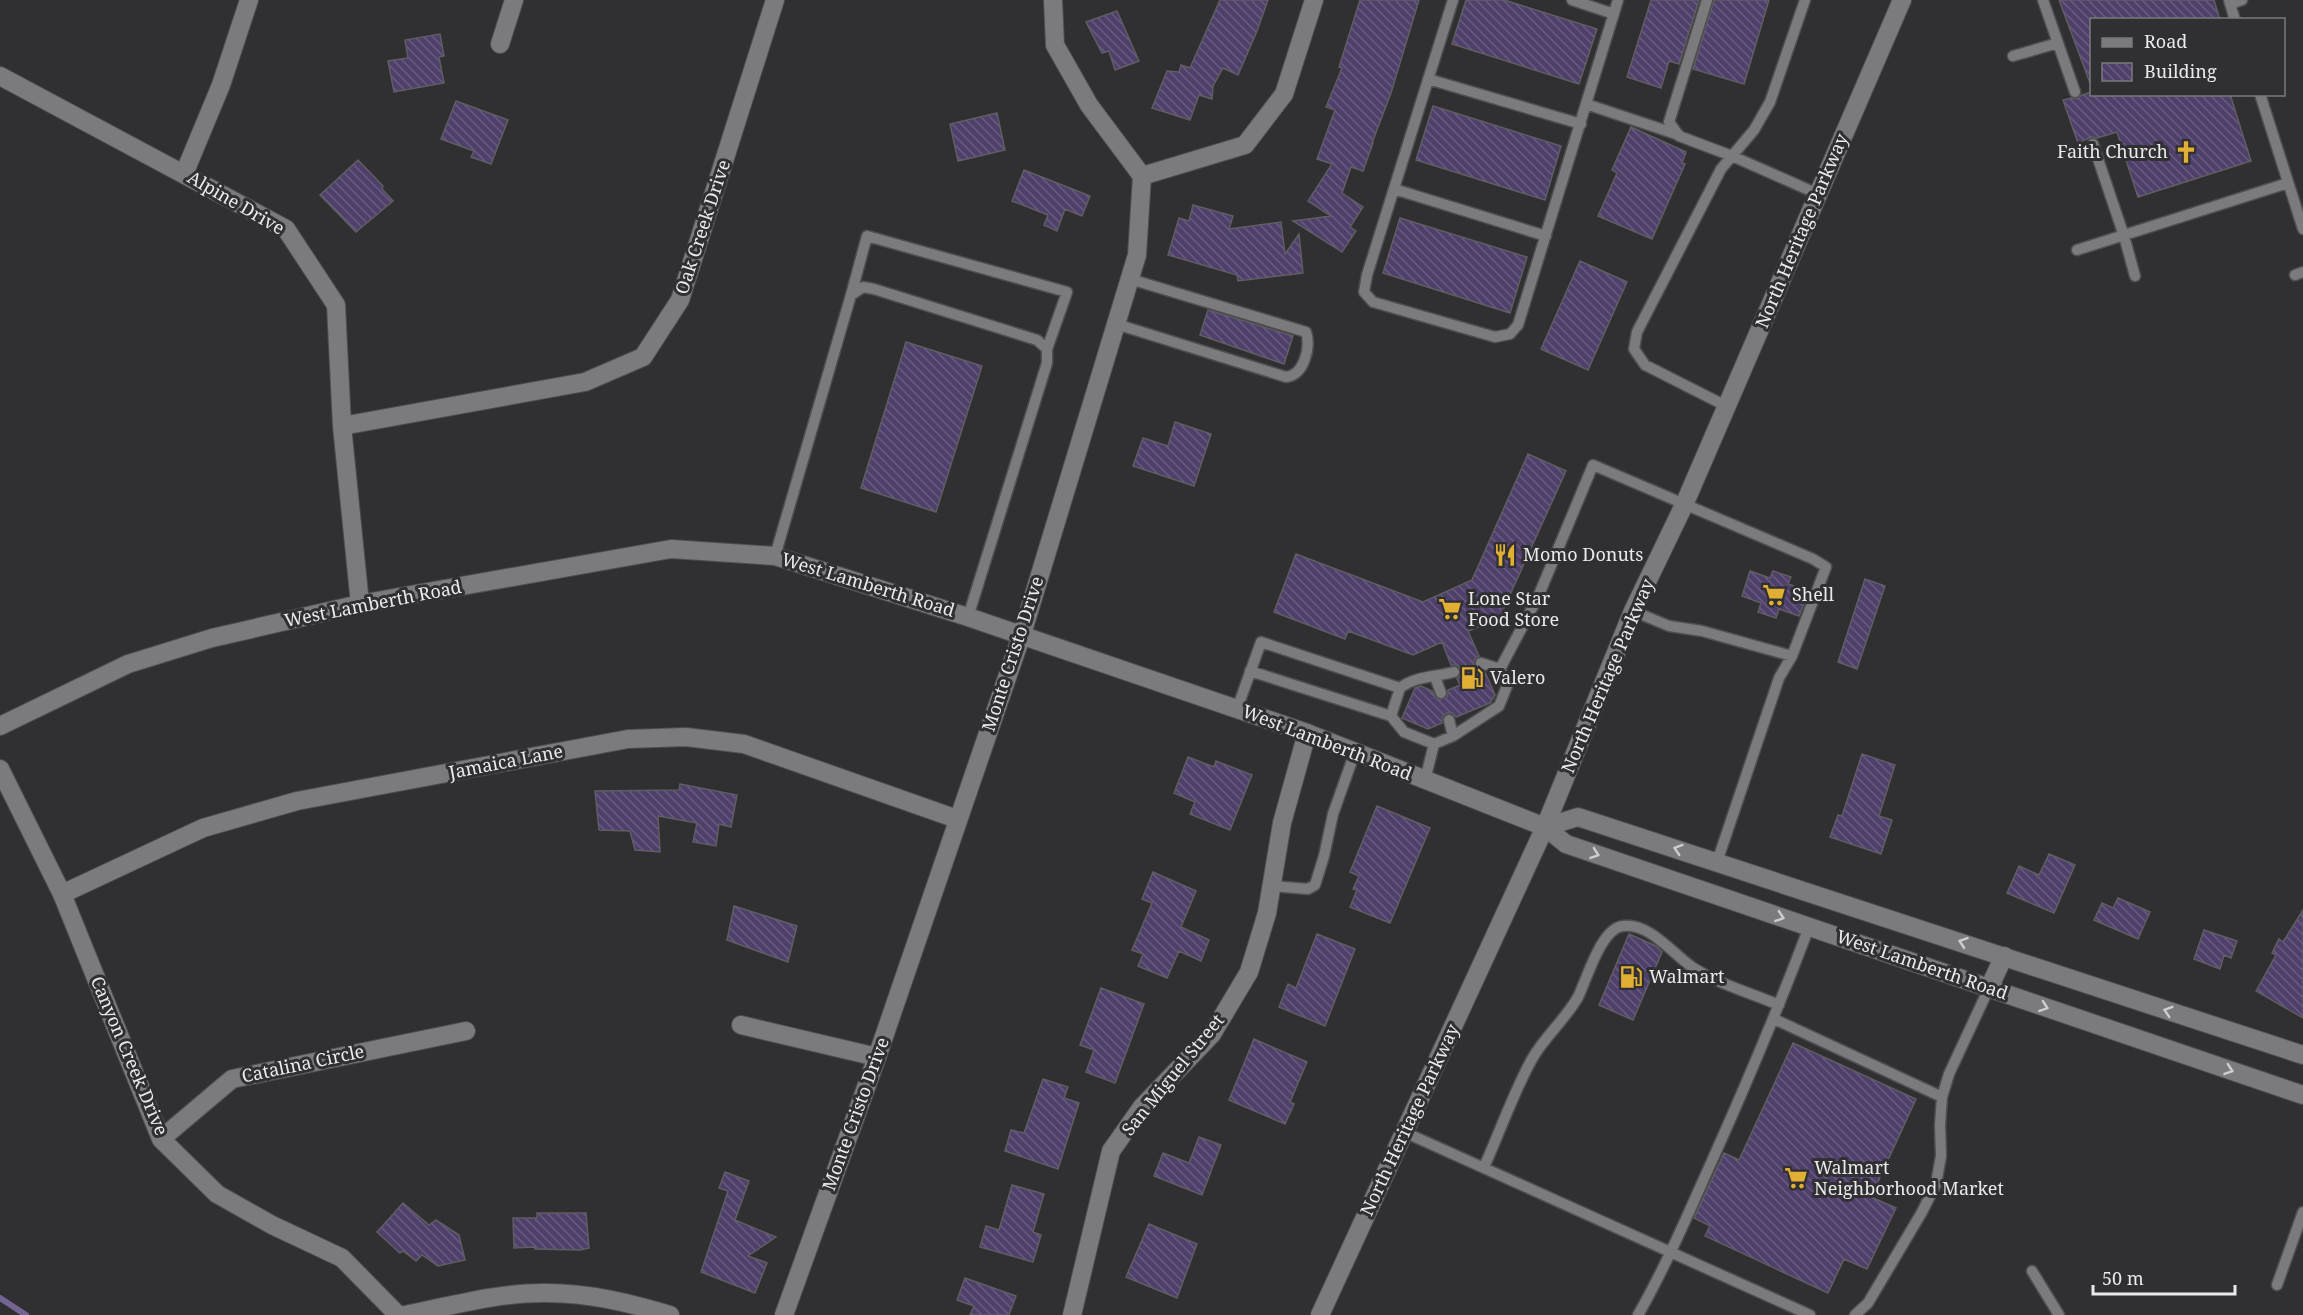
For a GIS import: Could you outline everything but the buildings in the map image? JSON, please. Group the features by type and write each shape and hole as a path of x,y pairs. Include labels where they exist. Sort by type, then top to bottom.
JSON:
{"street":[{"path":"184,174 221,85 249,0"},
{"path":"500,44 514,0"},
{"name":"Oak Creek Drive","path":"342,426 585,382 642,357 680,300 775,0"},
{"path":"1053,0 1055,45 1089,105 1142,176 1245,145 1284,94 1314,0"},
{"name":"North Heritage Parkway","path":"1320,1315 1545,827 1633,611 1684,505 1902,0"},
{"name":"Alpine Drive","path":"0,76 286,229 336,305 342,426 360,604"},
{"name":"Monte Cristo Drive","path":"784,1315 877,1058 1022,634 1137,255 1142,176"},
{"name":"West Lamberth Road","path":"0,726 128,664 212,638 360,604 671,549 775,556 968,616 1306,733 1545,827 1566,844 2303,1095"},
{"name":"San Miguel Street","path":"1072,1315 1111,1151 1142,1107 1212,1034 1249,972 1267,913 1282,824 1306,733"},
{"name":"Jamaica Lane","path":"62,894 203,828 297,801 628,739 686,737 744,744 957,819"},
{"name":"Canyon Creek Drive","path":"0,769 62,894 161,1139 217,1194 272,1225 342,1258 398,1315"},
{"name":"West Lamberth Road","path":"1545,827 1578,817 2303,1055"},
{"path":"1989,988 2004,956"},
{"path":"741,1025 877,1058"},
{"name":"Catalina Circle","path":"161,1139 232,1079 466,1031"},
{"path":"405,1315 494,1298 547,1293 618,1300 670,1315"}],"lane":[{"path":"1453,0 1366,275 1364,292 1372,302 1495,338 1510,334 1518,325 1618,0"},
{"path":"1572,0 1614,14"},
{"path":"1679,136 1669,122 1707,0"},
{"path":"1726,406 1645,365 1634,349 1637,332 1721,169 1754,130 1770,102 1805,0"},
{"path":"2043,0 2075,92"},
{"path":"2234,18 2230,2 2242,0"},
{"path":"2013,56 2058,43"},
{"path":"1428,79 1581,124"},
{"path":"2261,96 2303,229"},
{"path":"1586,104 1732,156 1818,194"},
{"path":"2092,144 2124,236 2135,276"},
{"path":"2077,250 2288,183"},
{"path":"1394,189 1546,236"},
{"path":"775,556 867,236 1067,292 1047,349 1047,363 968,616"},
{"path":"1116,324 1286,376 1295,376 1301,370 1309,341 1306,332 1130,279"},
{"path":"851,295 863,287 874,289 1037,340 1047,349"},
{"path":"1500,669 1538,597 1593,465 1791,549 1826,567 1792,656 1779,678 1717,862"},
{"path":"1633,611 1669,626 1702,631 1792,656"},
{"path":"1237,709 1261,642 1400,688"},
{"path":"1481,663 1500,669"},
{"path":"1250,671 1391,716 1404,732 1434,744 1454,736 1487,709 1499,706 1507,686 1500,669"},
{"path":"1391,716 1400,688 1411,680 1454,672"},
{"path":"1435,677 1441,693"},
{"path":"1449,720 1454,736"},
{"path":"1425,780 1434,744"},
{"path":"1272,886 1308,889 1315,885 1334,814 1355,752"},
{"path":"1484,1167 1531,1060 1567,1015 1603,941 1610,932 1622,926 1637,928 1668,945 1692,967 1712,978 1779,1005"},
{"path":"1638,1315 1671,1251 1774,1019 1809,927"},
{"path":"1855,1315 1868,1303 1913,1229 1936,1184 1941,1156 1942,1097 1949,1074 1989,988"},
{"path":"1774,1019 1942,1097"},
{"path":"1404,1132 1810,1315"},
{"path":"2277,1285 2303,1212"},
{"path":"2032,1271 2060,1315"}],"waterway":[{"path":"0,1298 26,1315"}],"place":[{"name":"Faith Church","path":"2186,152"},
{"name":"Momo Donuts","path":"1505,555"},
{"name":"Shell","path":"1774,595"},
{"name":"Lone Star Food Store","path":"1450,609"},
{"name":"Valero","path":"1472,678"},
{"name":"Walmart","path":"1631,977"},
{"name":"Walmart Neighborhood Market","path":"1796,1178"}]}
